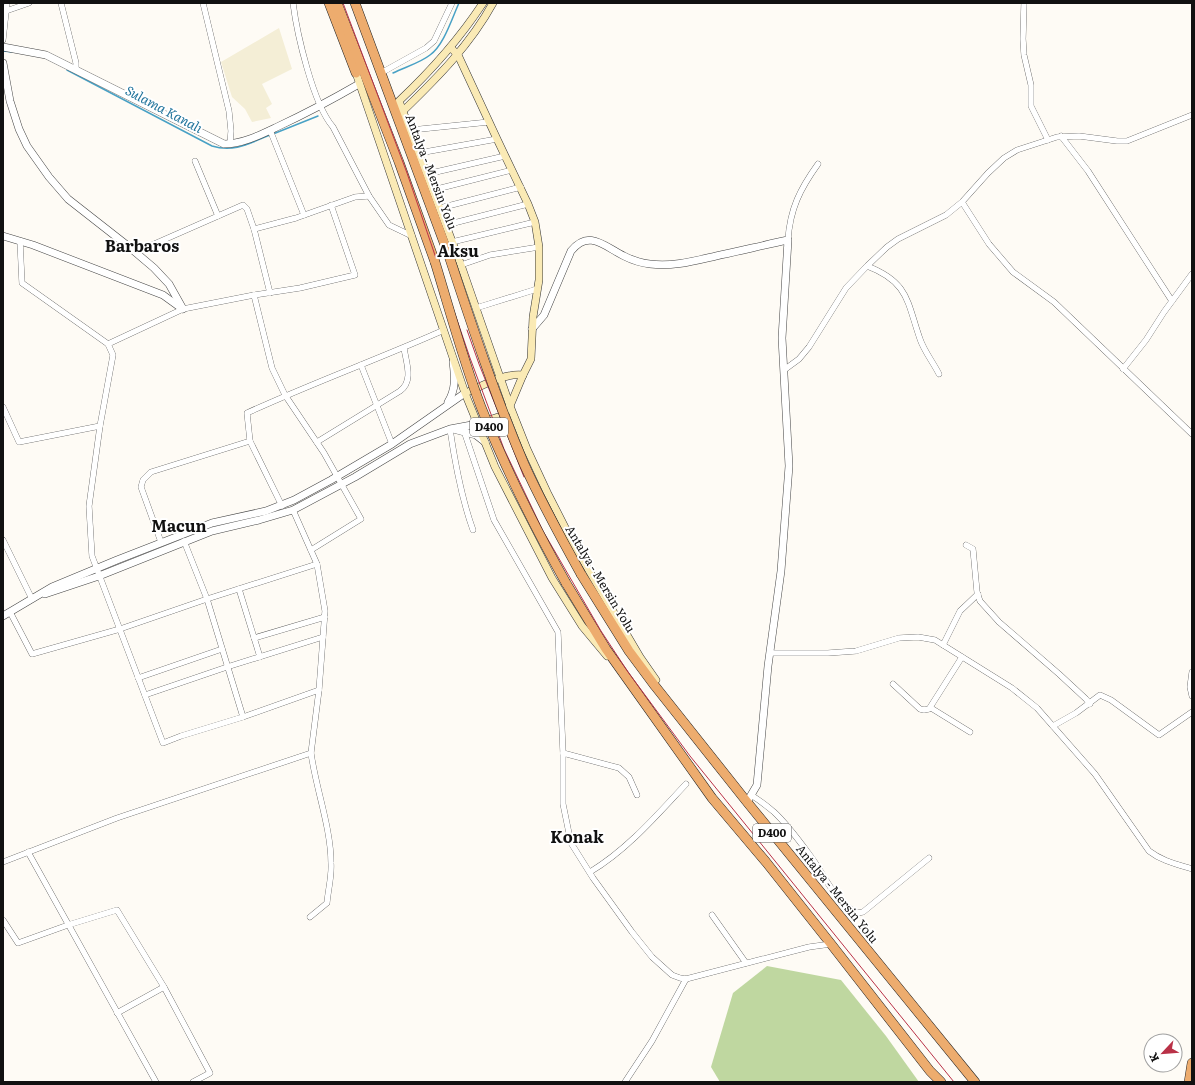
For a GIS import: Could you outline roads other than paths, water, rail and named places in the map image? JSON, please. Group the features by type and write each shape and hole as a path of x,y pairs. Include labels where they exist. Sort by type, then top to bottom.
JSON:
{"highway":[{"path":"329,3 356,73"},
{"name":"D400","path":"337,3 399,162 434,262 472,382 488,423 523,501 566,583 606,649 712,798 766,862 939,1082"},
{"name":"Antalya - Mersin Yolu","path":"355,3 449,256 486,367 524,464 547,511 581,574 629,651 685,724 749,799 975,1082"},
{"path":"345,24 356,73"},
{"path":"385,83 399,101"},
{"path":"1188,1082 1192,1063"}],"main road":[{"path":"483,3 469,25 451,48 426,76 399,101 461,265 510,406 527,449 574,545 640,657 685,724"},
{"path":"403,110 433,83 458,55 493,3"},
{"path":"451,48 458,55 496,139 528,204 535,222 539,247 539,280 533,317 531,358 510,406 501,416 477,424"},
{"path":"356,73 465,392 484,442 518,514 552,578 582,626 629,682"},
{"path":"465,392 500,378 516,374 523,375"}],"street":[{"path":"3,40 7,3"},
{"path":"6,11 29,3"},
{"path":"61,3 76,70"},
{"path":"293,3 294,17 307,66 320,106 326,119 333,127 369,196 389,225 412,236"},
{"path":"381,73 426,48 434,41 452,3"},
{"path":"1024,3 1024,55 1031,85 1031,106 1048,140"},
{"path":"204,4 229,111 231,131 230,144"},
{"path":"3,47 46,55 224,144 241,142 270,131 320,106 359,84"},
{"path":"3,63 10,101 19,129 31,152 49,177 68,199 136,252 154,268 169,284 183,309"},
{"path":"784,370 799,359 809,347 846,288 867,266 898,239 946,215 962,202 988,173 1004,158 1017,150 1061,136 1079,136 1127,141 1192,115"},
{"path":"410,130 489,122"},
{"path":"270,131 304,215"},
{"path":"1061,136 1088,171 1172,301"},
{"path":"419,153 496,139"},
{"path":"427,174 505,156"},
{"path":"195,161 218,216"},
{"path":"818,164 799,192 789,225 782,338 789,466 781,571 770,653 757,785 749,799 773,811 787,825 821,871 834,895 847,908 857,913 863,912 929,858"},
{"path":"433,190 512,170"},
{"path":"440,208 520,187"},
{"path":"254,229 304,215 355,197 369,196"},
{"path":"962,202 989,244 1013,272 1054,302 1192,434"},
{"path":"446,225 528,204"},
{"path":"136,252 243,205 247,209 254,229 270,293"},
{"path":"108,344 183,309 333,281 355,275 331,205"},
{"path":"452,242 535,222"},
{"path":"3,236 32,244 163,295 183,309"},
{"path":"532,330 544,315 570,251 583,241 592,240 600,242 624,256 641,263 661,265 680,264 788,240"},
{"path":"20,241 22,283 108,344 113,355 100,426 89,506 92,556 162,743 243,717 319,690"},
{"path":"461,265 490,254 539,247"},
{"path":"867,266 891,278 904,294 912,312 920,340 939,374"},
{"path":"1123,369 1146,340 1192,274"},
{"path":"476,308 537,289"},
{"path":"254,295 272,368 285,395 317,442 361,519 311,550"},
{"path":"282,506 250,441 247,413 285,395 404,348 444,330"},
{"path":"317,442 400,391 406,385 408,375 404,348"},
{"path":"446,406 452,395 455,382 453,354"},
{"path":"360,365 392,444"},
{"path":"317,564 207,599 120,629 32,654 6,614 52,587 161,542 212,523 282,506 337,477 392,444 465,392"},
{"path":"3,407 19,442 100,426"},
{"path":"33,599 99,576 212,530 259,520 294,510 410,444 450,429 477,424"},
{"path":"450,429 476,435 484,442"},
{"path":"450,429 454,457 464,501 473,530"},
{"path":"464,431 494,520 558,632 563,753 562,804 571,843 632,932 652,957 672,975 686,979 809,947 831,944"},
{"path":"161,542 141,487 145,477 151,472 250,441"},
{"path":"294,510 317,564 326,611 319,690 311,753 316,785 328,836 332,865 327,903 310,916"},
{"path":"3,540 33,599"},
{"path":"184,542 207,599 243,717"},
{"path":"966,545 973,549 980,601 989,612 1059,674 1090,704"},
{"path":"239,589 260,657"},
{"path":"943,645 960,611 978,594"},
{"path":"254,638 325,617"},
{"path":"770,653 828,653 856,651 892,640 918,636 935,640 1012,688 1037,708 1095,774 1149,851 1158,858 1192,869"},
{"path":"145,695 227,667 324,637"},
{"path":"138,678 222,649"},
{"path":"893,684 920,709 926,710 930,708 962,657"},
{"path":"1192,672 1190,687 1192,696"},
{"path":"1053,726 1090,704 1100,695 1111,700 1159,735 1192,712"},
{"path":"930,708 970,732"},
{"path":"3,862 176,797 311,753"},
{"path":"563,753 620,768 629,776 637,795"},
{"path":"590,872 601,866 636,836 686,784"},
{"path":"28,852 156,1082"},
{"path":"3,920 18,943 68,925 117,910 164,987 210,1073 193,1082"},
{"path":"712,915 746,963"},
{"path":"625,1082 652,1041 686,979"},
{"path":"117,1012 164,987"}],"waterway":[{"name":"Sulama Kanalı","path":"393,73 422,60 435,51 443,38 459,3"},
{"name":"Sulama Kanalı","path":"3,51 13,52"},
{"name":"Sulama Kanalı","path":"67,70 212,146 220,148 235,148 270,135"},
{"name":"Sulama Kanalı","path":"273,134 318,116"}],"tram line":[{"path":"343,3 407,173 470,358 504,449 543,531 601,631 628,672 690,756 954,1082"},
{"path":"467,330 524,477"}],"district":[{"name":"Barbaros","path":"142,246"},
{"name":"Aksu","path":"458,251"},
{"name":"Macun","path":"179,526"},
{"name":"Konak","path":"577,837"}]}
